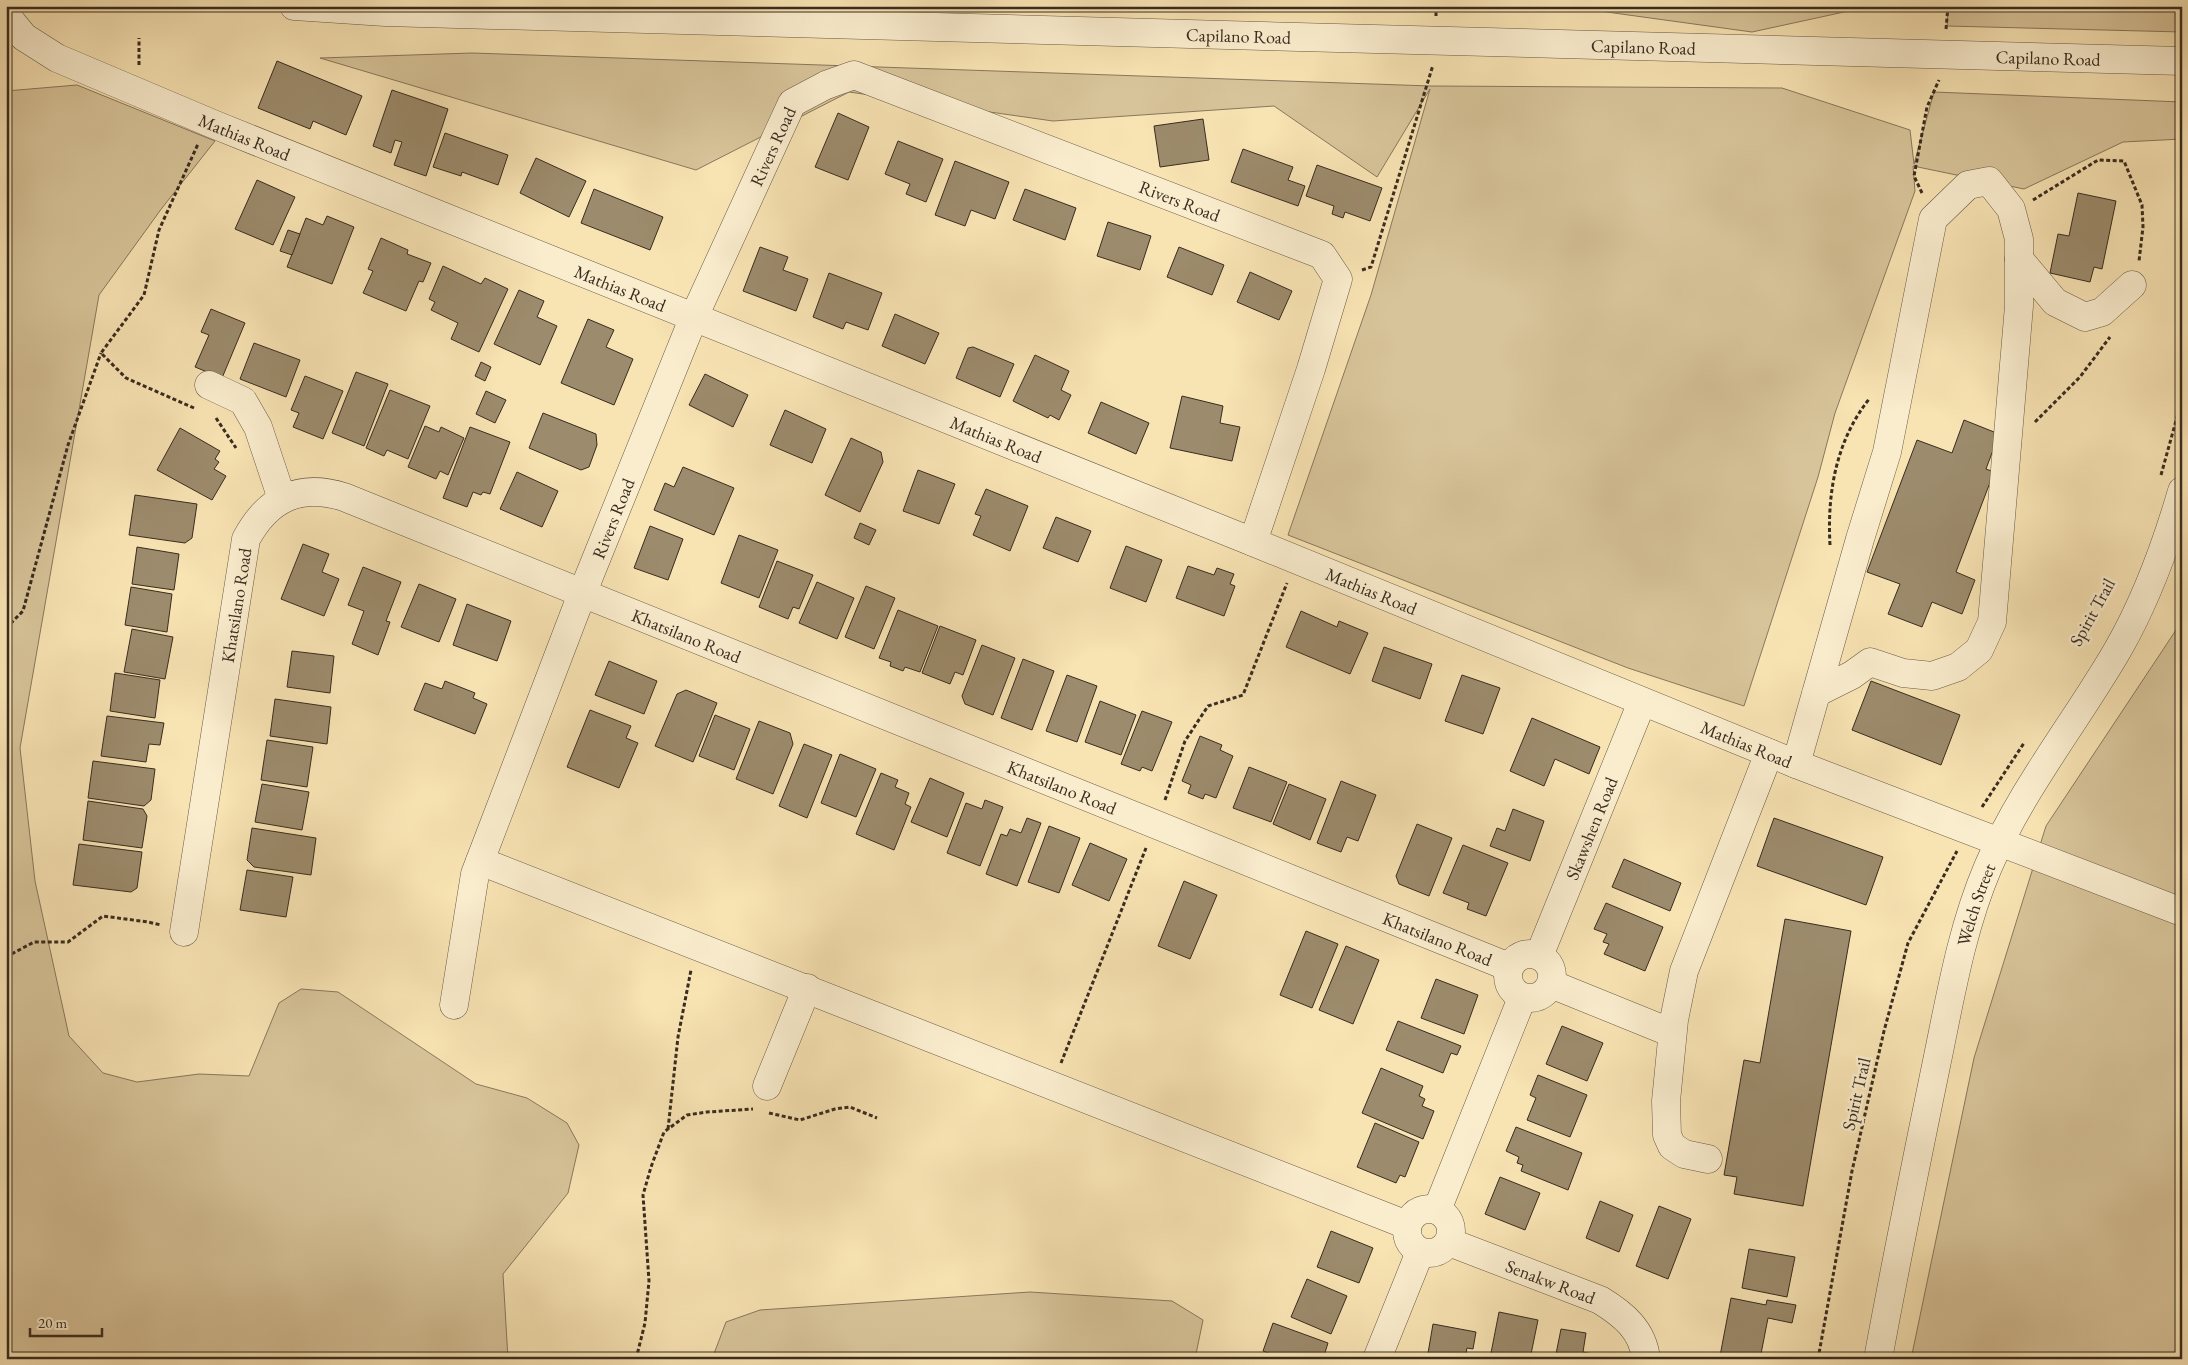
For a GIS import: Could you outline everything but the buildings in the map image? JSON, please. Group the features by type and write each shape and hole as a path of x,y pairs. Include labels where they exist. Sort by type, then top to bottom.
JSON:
{"street":[{"path":"6,10 27,6"},
{"name":"Capilano Road","path":"294,6 385,12 778,14 2182,61"},
{"name":"Mathias Road","path":"6,15 24,37 57,58 108,81 693,319 1253,542 1796,764 2182,912"},
{"name":"Rivers Road","path":"454,1006 475,874 582,594 693,319 792,103 826,85 854,75 1322,254 1338,279"},
{"path":"1796,764 1816,693 1860,539 1887,452 1933,219 1968,185 1989,182 2012,212 2019,239 2019,306 1992,622 1979,650 1958,667 1932,676 1903,673 1870,662 1852,675 1816,693"},
{"path":"2019,259 2055,302 2085,317 2102,312 2132,285"},
{"path":"1253,542 1311,369 1338,279"},
{"path":"209,385 243,401 258,427 282,499"},
{"name":"Welch Street","path":"1878,1359 1897,1253 1962,943 1978,891 2000,842 2133,620 2157,565 2171,484"},
{"name":"Khatsilano Road","path":"184,932 246,539 253,526 263,514 282,499 297,493 313,491 328,492 1509,967"},
{"name":"Skawshen Road","path":"1539,956 1642,702"},
{"path":"1708,1159 1684,1154 1672,1146 1666,1135 1666,1100 1672,1034 1684,971 1769,753"},
{"path":"480,861 1399,1222 1406,1233 1408,1241 1420,1252 1431,1254 1441,1250 1449,1242 1451,1233 1450,1223 1445,1215 1436,1210 1419,1211 1399,1222"},
{"path":"1522,955 1539,956 1551,968 1551,984 1544,994 1534,999 1522,998 1514,993 1509,986 1507,976 1509,967 1514,960 1522,955"},
{"path":"1551,984 1672,1034"},
{"path":"766,1086 807,988"},
{"path":"1436,1210 1522,998"},
{"name":"Senakw Road","path":"1449,1242 1600,1300 1616,1309 1630,1322 1643,1348"},
{"path":"1378,1359 1420,1252"}],"path":[{"path":"1946,31 1948,6"},
{"path":"139,38 139,66"},
{"path":"1338,279 1371,267 1434,63"},
{"path":"1933,219 1914,176 1927,107 1939,80"},
{"path":"6,628 23,611 68,445 101,353 144,295 159,230 199,142"},
{"path":"2012,212 2098,160 2124,161 2142,205 2143,227 2138,272 2132,285"},
{"path":"2006,450 2080,377 2114,332"},
{"path":"101,353 126,378 199,410"},
{"path":"1831,553 1830,490 1840,452 1860,411 1872,396"},
{"path":"2171,484 2182,399"},
{"path":"208,414 217,418 237,450"},
{"path":"1052,1086 1155,825 1185,741 1208,706 1243,695 1296,560"},
{"path":"1980,810 2027,740"},
{"name":"Spirit Trail","path":"1818,1359 1852,1171 1893,996 1908,943 1959,847"},
{"path":"6,957 34,942 68,942 103,916 148,922 184,932"},
{"path":"668,1129 678,1037 696,945"},
{"path":"636,1359 645,1323 649,1282 643,1195 664,1132 687,1116 707,1112 753,1109 800,1120 835,1109 850,1107 877,1118"}],"shaded area":[{"path":"1563,6 1860,6 1858,9 1752,32"},
{"path":"1948,6 2182,6 2182,32 1947,26"},
{"path":"472,53 1431,86 1782,88 1910,130 1914,164 1934,92 2182,102 2182,139 2123,142 2024,189 1913,166 1915,191 1835,413 1818,477 1744,706 1628,668 1288,535 1371,295 1430,89 1377,177 1274,106 1053,121 849,92 696,170 320,58"},
{"path":"77,85 215,141 162,208 99,295 20,748 35,881 69,1036 103,1073 137,1082 199,1074 249,1076 279,1003 301,989 338,992 476,1084 527,1098 567,1123 579,1145 568,1193 503,1274 508,1359 6,1359 6,91"},
{"path":"2182,621 2182,1359 1911,1359 1974,1058 2046,826"},
{"path":"1030,1292 1172,1301 1203,1320 1195,1359 712,1359 726,1322 760,1310"}]}
